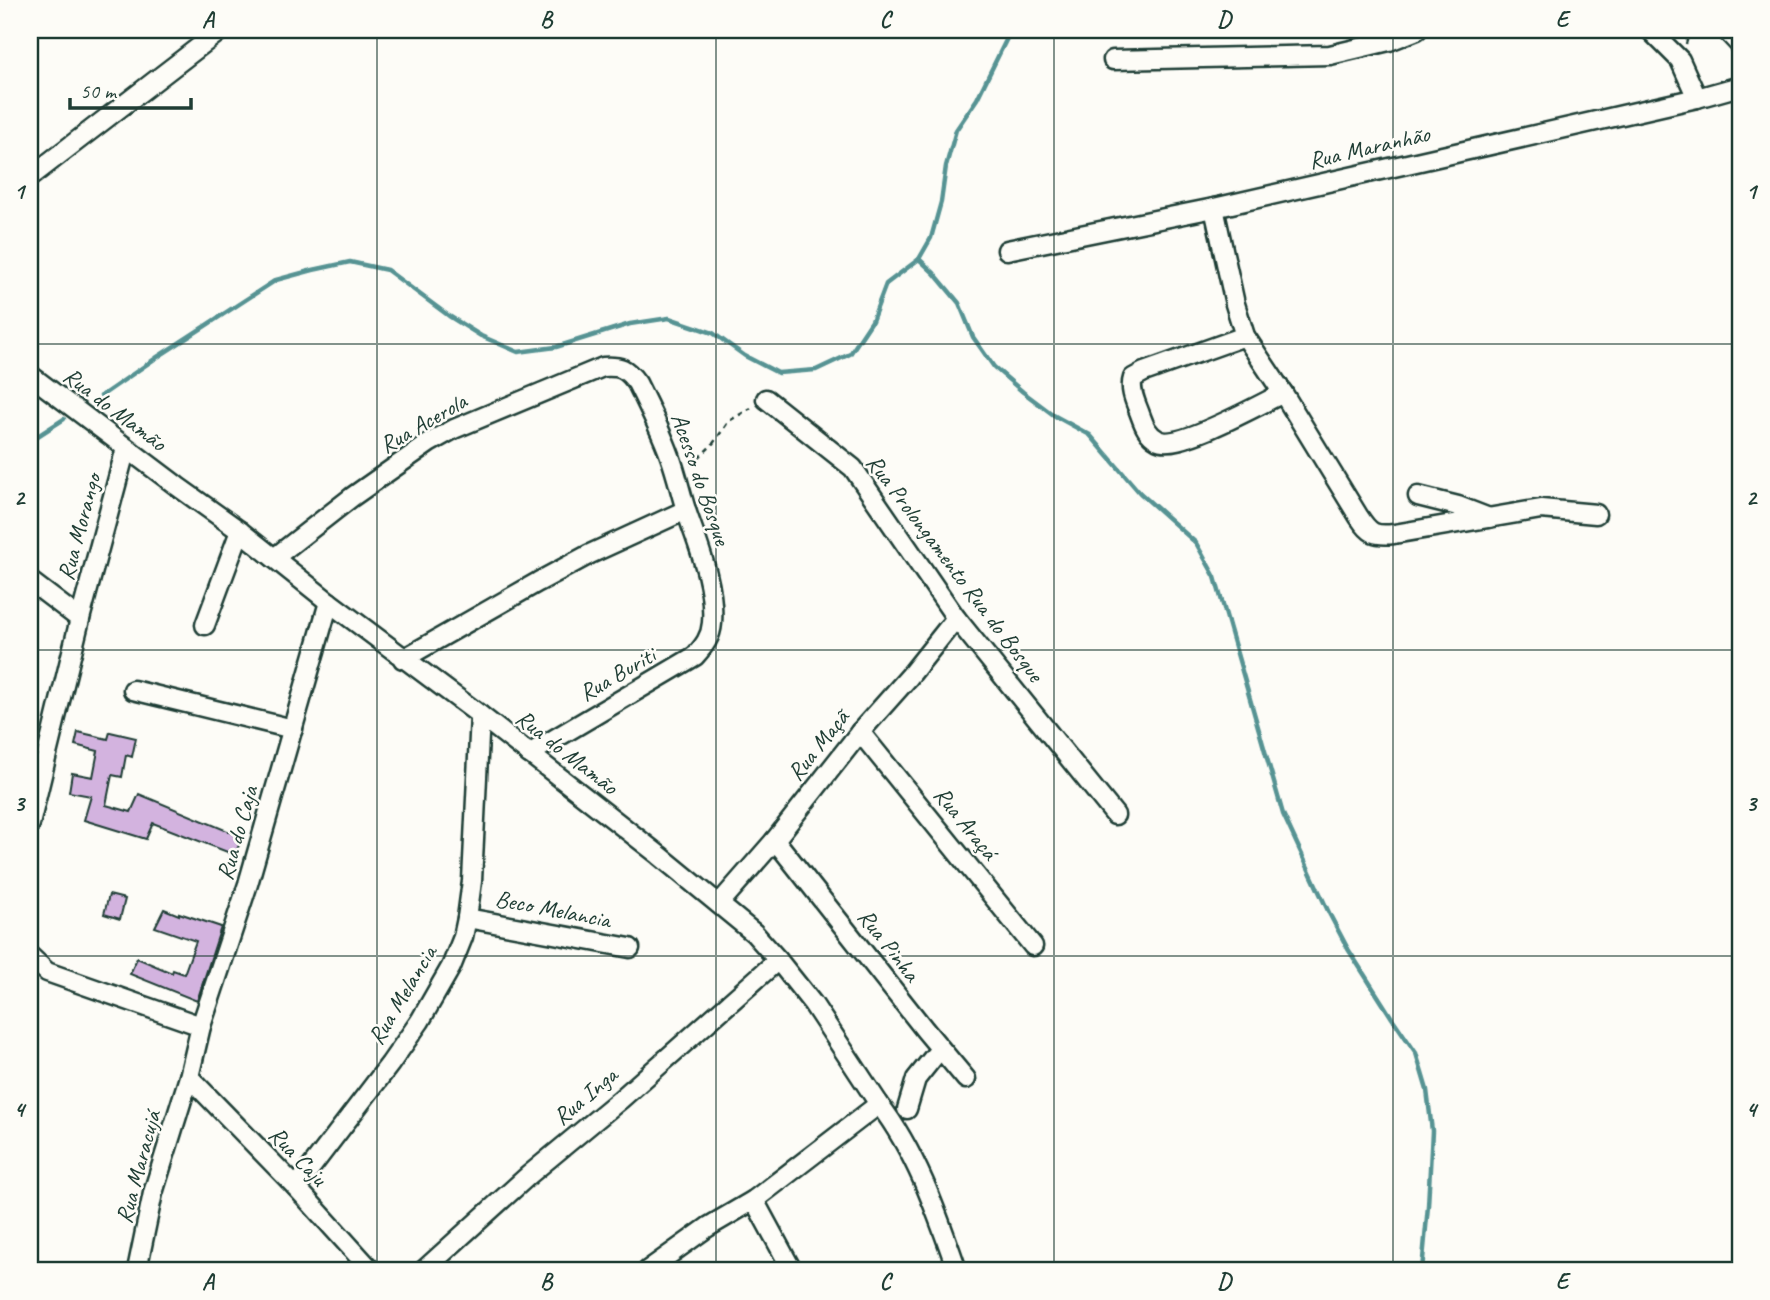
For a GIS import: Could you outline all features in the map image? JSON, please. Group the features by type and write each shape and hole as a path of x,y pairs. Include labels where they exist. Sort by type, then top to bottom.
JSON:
{"street":[{"path":"30,177 221,30"},
{"path":"1113,60 1330,55 1389,41 1417,30"},
{"path":"1650,30 1680,60 1698,98"},
{"path":"1726,30 1740,45"},
{"name":"Rua Maranhão","path":"1007,250 1214,208 1698,98 1740,86"},
{"path":"1214,208 1235,304 1245,336 1364,526 1379,536 1541,509 1595,514"},
{"path":"1245,336 1136,375 1131,382 1147,431 1160,442 1188,438 1283,393"},
{"name":"Acesso do Bosque","path":"616,366 630,373 637,383 671,458 704,564 712,599 713,622"},
{"name":"Rua Acerola","path":"274,558 379,477 437,438 585,374 603,367 616,366"},
{"name":"Rua do Mamão","path":"30,375 240,531 403,659 480,715 754,933 813,1004 891,1119 930,1198 957,1270"},
{"name":"Rua Prolongamento Rua do Bosque","path":"766,399 853,468 956,618 1115,815"},
{"name":"Rua Morango","path":"30,824 37,761 80,619 126,448"},
{"path":"1418,496 1458,506 1489,518"},
{"path":"403,659 590,554 686,510"},
{"path":"205,625 240,531"},
{"path":"30,581 80,619"},
{"name":"Rua do Caja","path":"189,1077 201,1026 248,884 329,602"},
{"name":"Rua Maçã","path":"719,904 775,840 860,732 956,618"},
{"name":"Rua Buriti","path":"529,754 695,656 705,646 713,622"},
{"path":"133,690 293,729"},
{"name":"Rua Melancia","path":"296,1187 420,1021 451,967 463,937 472,868 480,715"},
{"name":"Rua Araçá","path":"860,732 1033,946"},
{"name":"Rua Pinha","path":"775,840 965,1079"},
{"name":"Beco Melancia","path":"467,918 631,948"},
{"path":"30,956 47,972 201,1026"},
{"name":"Rua Inga","path":"424,1270 529,1175 621,1099 778,960"},
{"path":"907,1109 916,1079 940,1049"},
{"name":"Rua Caju","path":"189,1077 296,1187 371,1270"},
{"name":"Rua Maracujá","path":"137,1270 153,1193 189,1077"},
{"path":"648,1270 708,1227 754,1200 879,1104"},
{"path":"754,1200 792,1270"}],"path":[{"path":"690,466 712,445 729,421 766,399"}],"building":[{"path":"78,732 108,739 110,732 136,738 132,757 126,755 122,777 112,775 106,805 131,812 139,794 242,837 235,855 153,823 146,839 84,820 91,796 69,792 72,773 93,777 98,751 75,745"},
{"path":"109,895 125,899 120,919 104,914"},
{"path":"164,909 221,927 197,1001 130,974 137,958 172,973 173,970 184,974 196,941 155,927"}],"waterway":[{"path":"101,396 276,280 350,262 387,270 449,316 481,336 518,352 556,347 630,324 669,318 713,333 745,356 778,373 816,370 850,354 872,321 886,284 919,259 931,238 956,130 977,99 1011,30"},
{"path":"919,259 959,303 973,337 994,367 1055,416 1090,435 1140,493 1196,543 1215,577 1283,814 1348,949 1416,1053 1427,1090 1432,1131 1422,1270"},
{"path":"30,441 64,419"}]}
